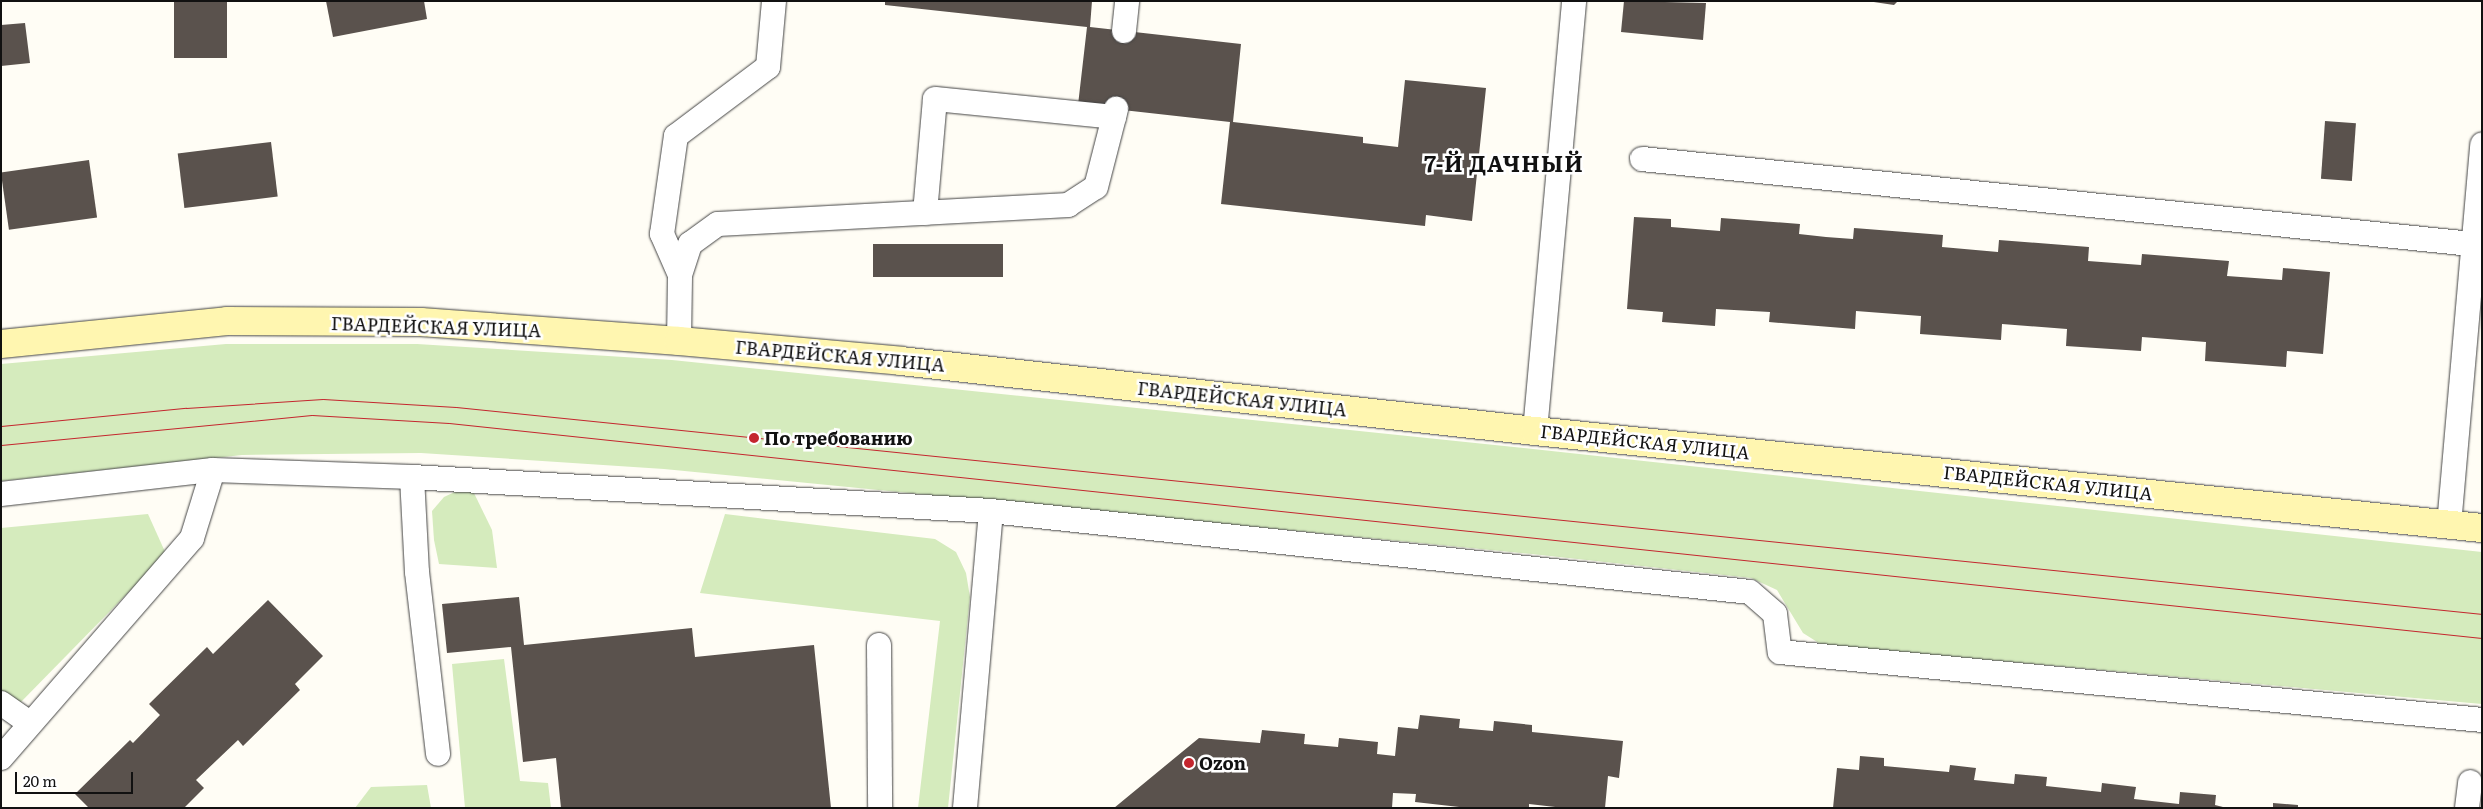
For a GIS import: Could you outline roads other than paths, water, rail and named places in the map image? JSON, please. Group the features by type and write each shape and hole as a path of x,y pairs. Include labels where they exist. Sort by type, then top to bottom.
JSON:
{"street":[{"name":"ГВАРДЕЙСКАЯ УЛИЦА","path":"1,344 227,321 420,322 679,341 901,361 1535,430 2482,528"}],"lane":[{"path":"680,274 662,234 676,136 768,67 774,1"},
{"path":"1124,31 1127,1"},
{"path":"1535,430 1574,1"},
{"path":"679,341 680,274 690,244 718,224 925,213 1068,205 1096,187 1115,113 934,99 925,213"},
{"path":"2449,524 2482,144"},
{"path":"1642,159 2472,244"},
{"path":"1,758 192,538 213,470"},
{"path":"1,494 213,470 412,477 991,511 1750,592 1776,614 1780,652 2482,720"},
{"path":"412,477 417,572 438,754"},
{"path":"965,808 991,511"},
{"path":"879,645 880,808"},
{"path":"1,703 30,723"},
{"path":"2467,808 2470,782"}],"tram line":[{"path":"1,426 186,408 323,399 456,407 2482,614"},
{"path":"1,445 312,415 449,423 2482,638"}],"place":[{"name":"По требованию","path":"754,438"},
{"name":"Ozon","path":"1189,763"}],"district":[{"name":"7-Й ДАЧНЫЙ","path":"1504,163"}]}
